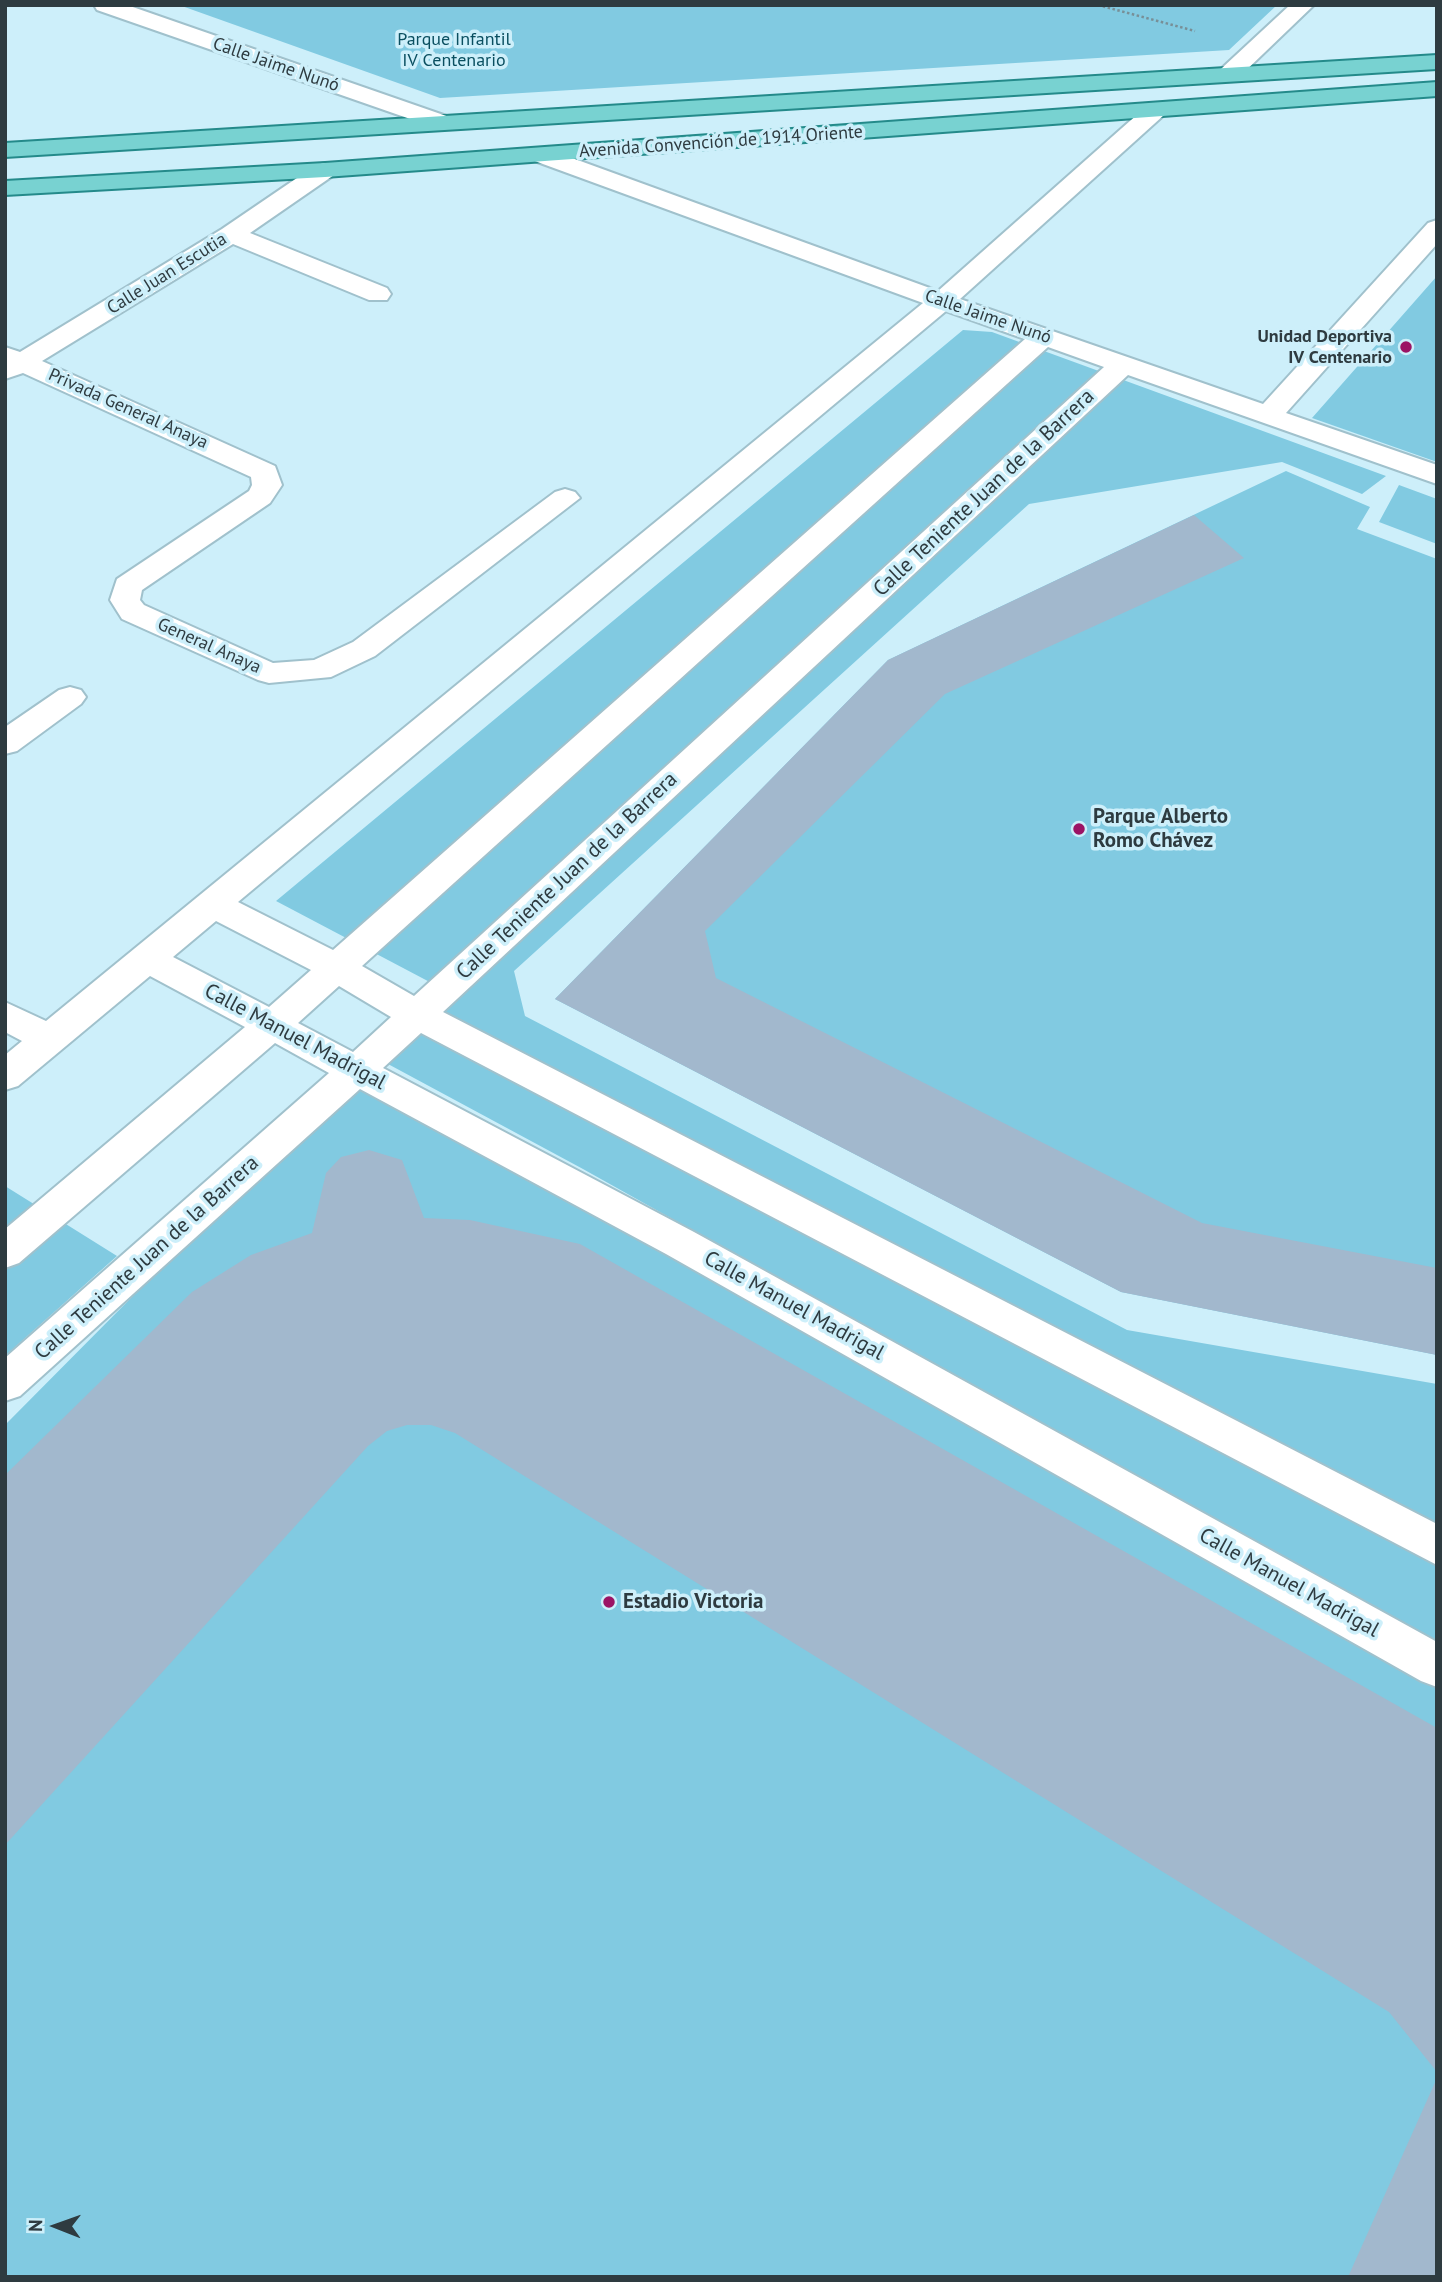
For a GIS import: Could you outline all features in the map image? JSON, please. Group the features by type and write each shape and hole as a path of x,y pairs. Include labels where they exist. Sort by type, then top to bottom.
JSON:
{"main road":[{"name":"Avenida Convención de 1914 Oriente","path":"5,150 1436,62"},
{"name":"Avenida Convención de 1914 Oriente","path":"5,188 325,170 1437,89"}],"street":[{"name":"Calle Jaime Nunó","path":"105,5 446,124"},
{"path":"1230,73 1303,5"},
{"path":"5,1076 942,301 1156,110"},
{"name":"Calle Jaime Nunó","path":"541,155 942,301 1437,475"},
{"name":"Calle Juan Escutia","path":"11,363 231,234 325,170"},
{"path":"1268,416 1437,228"},
{"path":"231,234 377,294"},
{"path":"5,1252 271,1026 1045,336"},
{"name":"Privada General Anaya","path":"11,363 233,456"},
{"name":"Calle Teniente Juan de la Barrera","path":"5,1384 357,1070 1124,364"},
{"name":"General Anaya","path":"233,456 265,472 267,485 260,497 128,586 125,600 133,612 269,673 320,670 364,649 565,498"},
{"path":"5,743 70,697"},
{"path":"212,904 335,967 416,1014 1437,1546"},
{"name":"Calle Manuel Madrigal","path":"146,958 680,1242 1437,1666"},
{"path":"5,1015 48,1039"}],"path":[{"path":"1098,5 1195,31"}],"green space":[{"name":"Parque Infantil IV Centenario","path":"179,5 1277,5 1229,50 440,98"},
{"name":"Unidad Deportiva IV Centenario","path":"1437,276 1437,462 1312,418"},
{"path":"963,330 992,332 1386,476 1362,494 1282,462 1029,504 514,971 525,1016 1127,1330 1437,1384 1437,1647 583,1169 388,1064 460,998 276,901"},
{"name":"Parque Alberto Romo Chávez","path":"1286,471 1370,507 1357,529 1437,559 1437,1355 1121,1292 555,999 888,660"},
{"path":"1399,485 1437,499 1437,544 1379,522"},
{"name":"Estadio Victoria","path":"357,1070 1437,1672 1437,2277 5,2277 5,1425"},
{"path":"5,1186 117,1256 5,1356"}],"building":[{"path":"1194,515 1244,558 945,694 705,931 716,978 1202,1223 1437,1268 1437,1355 1121,1292 555,999 888,660"},
{"path":"369,1150 402,1160 424,1218 470,1220 580,1244 1437,1728 1437,2072 1389,2012 455,1433 431,1425 407,1425 387,1431 368,1446 5,1845 5,1475 192,1292 251,1255 312,1233 326,1173 341,1157"},
{"path":"1437,2078 1437,2277 1348,2277"}],"place":[{"name":"Unidad Deportiva IV Centenario","path":"1406,347"},
{"name":"Parque Alberto Romo Chávez","path":"1079,829"},
{"name":"Estadio Victoria","path":"609,1602"}]}
